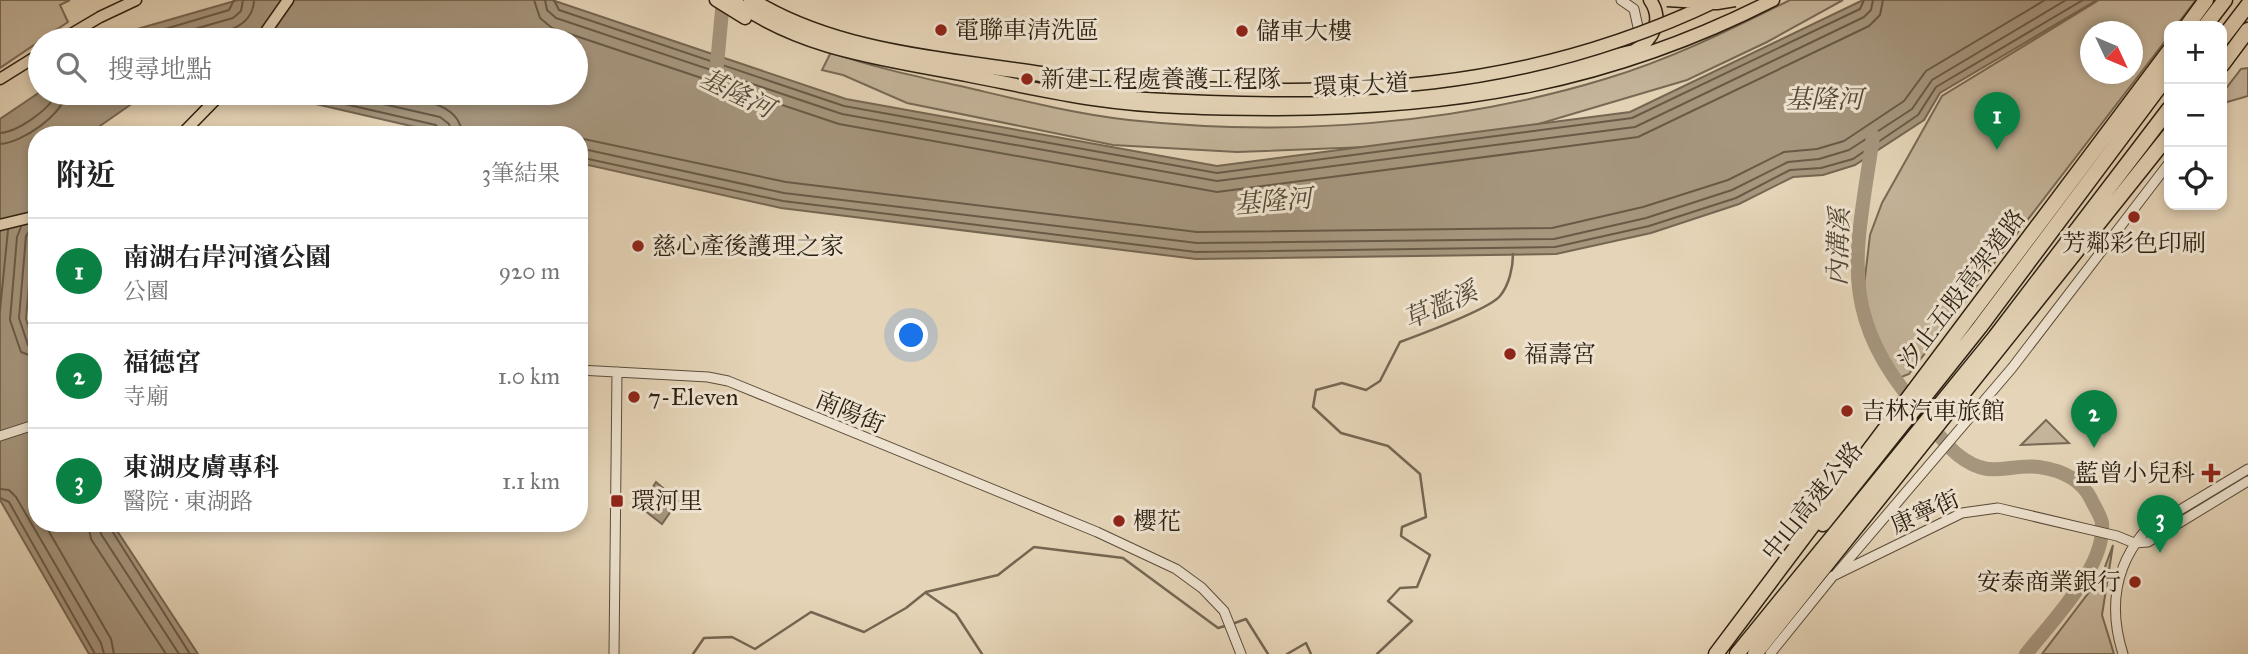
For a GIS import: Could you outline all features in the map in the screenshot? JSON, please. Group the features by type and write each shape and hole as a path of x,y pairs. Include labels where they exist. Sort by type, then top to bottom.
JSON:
{"highway":[{"path":"716,0 767,30 792,36"},
{"name":"環東大道","path":"732,0 792,36 863,56 1095,100 1242,109 1411,104 1483,96 1554,83 1622,64 1703,33 1773,0"},
{"path":"751,0 806,28 845,40 1041,74 1064,84 1163,97"},
{"path":"976,77 996,76 1111,94 1242,101 1361,98 1443,92 1484,85 1642,46 1653,33 1657,17 1650,0"},
{"path":"1667,0 1717,3 1735,0"},
{"name":"環東大道","path":"1041,74 1228,90 1433,84 1537,66 1622,42 1717,0"},
{"path":"2191,21 2206,0"},
{"path":"2209,21 2225,0"},
{"path":"2227,32 2248,5"},
{"path":"1619,53 1633,41 1638,27"},
{"path":"2227,58 2248,30"},
{"name":"汐止五股高架道路","path":"1717,654 2164,58"},
{"name":"中山高速公路","path":"1717,654 1980,327 2164,81"},
{"name":"中山高速公路","path":"1737,654 1995,337 2164,116"},
{"path":"1755,654 2164,141"}],"main road":[{"path":"81,28 136,0"},
{"path":"268,28 288,0"},
{"path":"0,79 28,62"},
{"path":"190,126 210,105"},
{"path":"0,225 28,218"}],"street":[{"path":"1621,0 1634,9 1638,27"},
{"path":"1833,576 2012,368 2164,170"},
{"name":"南陽街","path":"588,370 708,377 728,382 1097,532 1176,569 1202,588 1228,619 1241,654"},
{"path":"614,654 617,372"},
{"path":"0,436 28,427"},
{"path":"2123,654 2116,633 2114,608 2118,581 2134,543 2145,531 2248,469"},
{"path":"2134,543 2148,542 2248,481"},
{"name":"康寧街","path":"1770,654 1833,576 1962,513 1998,508 2134,543"}],"shaded area":[{"path":"0,0 70,0 60,5 68,22 59,28 28,28 28,49 0,68"},
{"path":"1790,0 1843,0 1767,42 1687,80 1525,128 1418,145 1237,152 1113,145 907,103 843,75 822,70 831,52 883,68 1012,98 1129,120 1248,127 1369,123 1489,107 1548,95 1605,79 1676,54"},
{"path":"2099,0 2196,0 2180,21 2164,21 2164,42 2143,70 2143,21 2080,21 2080,84 2132,84 1909,374 1899,378 1869,323 1864,286 1870,235 1882,203 1942,96"},
{"path":"2248,68 2248,96 2227,102 2227,87 2241,69"},
{"path":"2046,420 2069,443 2021,445"},
{"path":"2113,545 2102,615 2114,654 2042,654 2102,575"}],"water":[{"name":"基隆河","path":"238,0 552,0 846,99 1217,166 1630,112 1863,0 2097,0 1940,93 1924,120 1855,165 1823,175 1793,177 1739,204 1651,233 1556,254 1196,259 781,208 588,165 588,126 411,126 320,105 588,105 588,28 141,28"},
{"path":"28,100 28,105 130,105 100,126 28,126 28,532 118,532 198,654 89,654 0,500 0,119"},
{"path":"656,482 678,501 662,524 640,507"}],"waterway":[{"path":"716,75 723,0"},
{"name":"內溝溪","path":"1873,136 1858,247 1858,278 1863,309 1873,339 1890,372 1936,432 1958,455 1970,463 1990,469 2028,466 2062,473 2076,481 2087,492 2102,523 2101,540 2087,575 2063,610 2026,654"},
{"name":"草濫溪","path":"1377,654 1412,621 1388,601 1400,588 1417,587 1430,555 1401,536 1402,527 1426,517 1420,474 1388,446 1341,433 1313,407 1316,390 1342,383 1366,390 1380,381 1400,342 1469,314 1500,296 1510,276 1513,254"},
{"name":"草濫溪","path":"693,654 704,638 732,637 755,649 811,612 864,632 906,608 926,592 998,575 1034,547 1123,558 1218,628 1225,626"},
{"name":"草濫溪","path":"926,593 956,614 982,654"},
{"name":"草濫溪","path":"1232,624 1246,619 1268,654"},
{"name":"草濫溪","path":"1287,654 1306,643 1311,654"}],"place":[{"name":"電聯車清洗區","path":"941,30"},
{"name":"儲車大樓","path":"1242,31"},
{"name":"新建工程處養護工程隊","path":"1027,79"},
{"name":"南湖右岸河濱公園","path":"1997,150"},
{"name":"芳鄰彩色印刷","path":"2134,217"},
{"name":"慈心產後護理之家","path":"638,246"},
{"name":"福壽宮","path":"1510,354"},
{"name":"7-Eleven","path":"634,397"},
{"name":"吉林汽車旅館","path":"1847,411"},
{"name":"福德宮","path":"2094,448"},
{"name":"藍曾小兒科","path":"2211,473"},
{"name":"環河里","path":"617,501"},
{"name":"櫻花","path":"1119,521"},
{"name":"東湖皮膚專科","path":"2160,553"},
{"name":"安泰商業銀行","path":"2135,582"}]}
